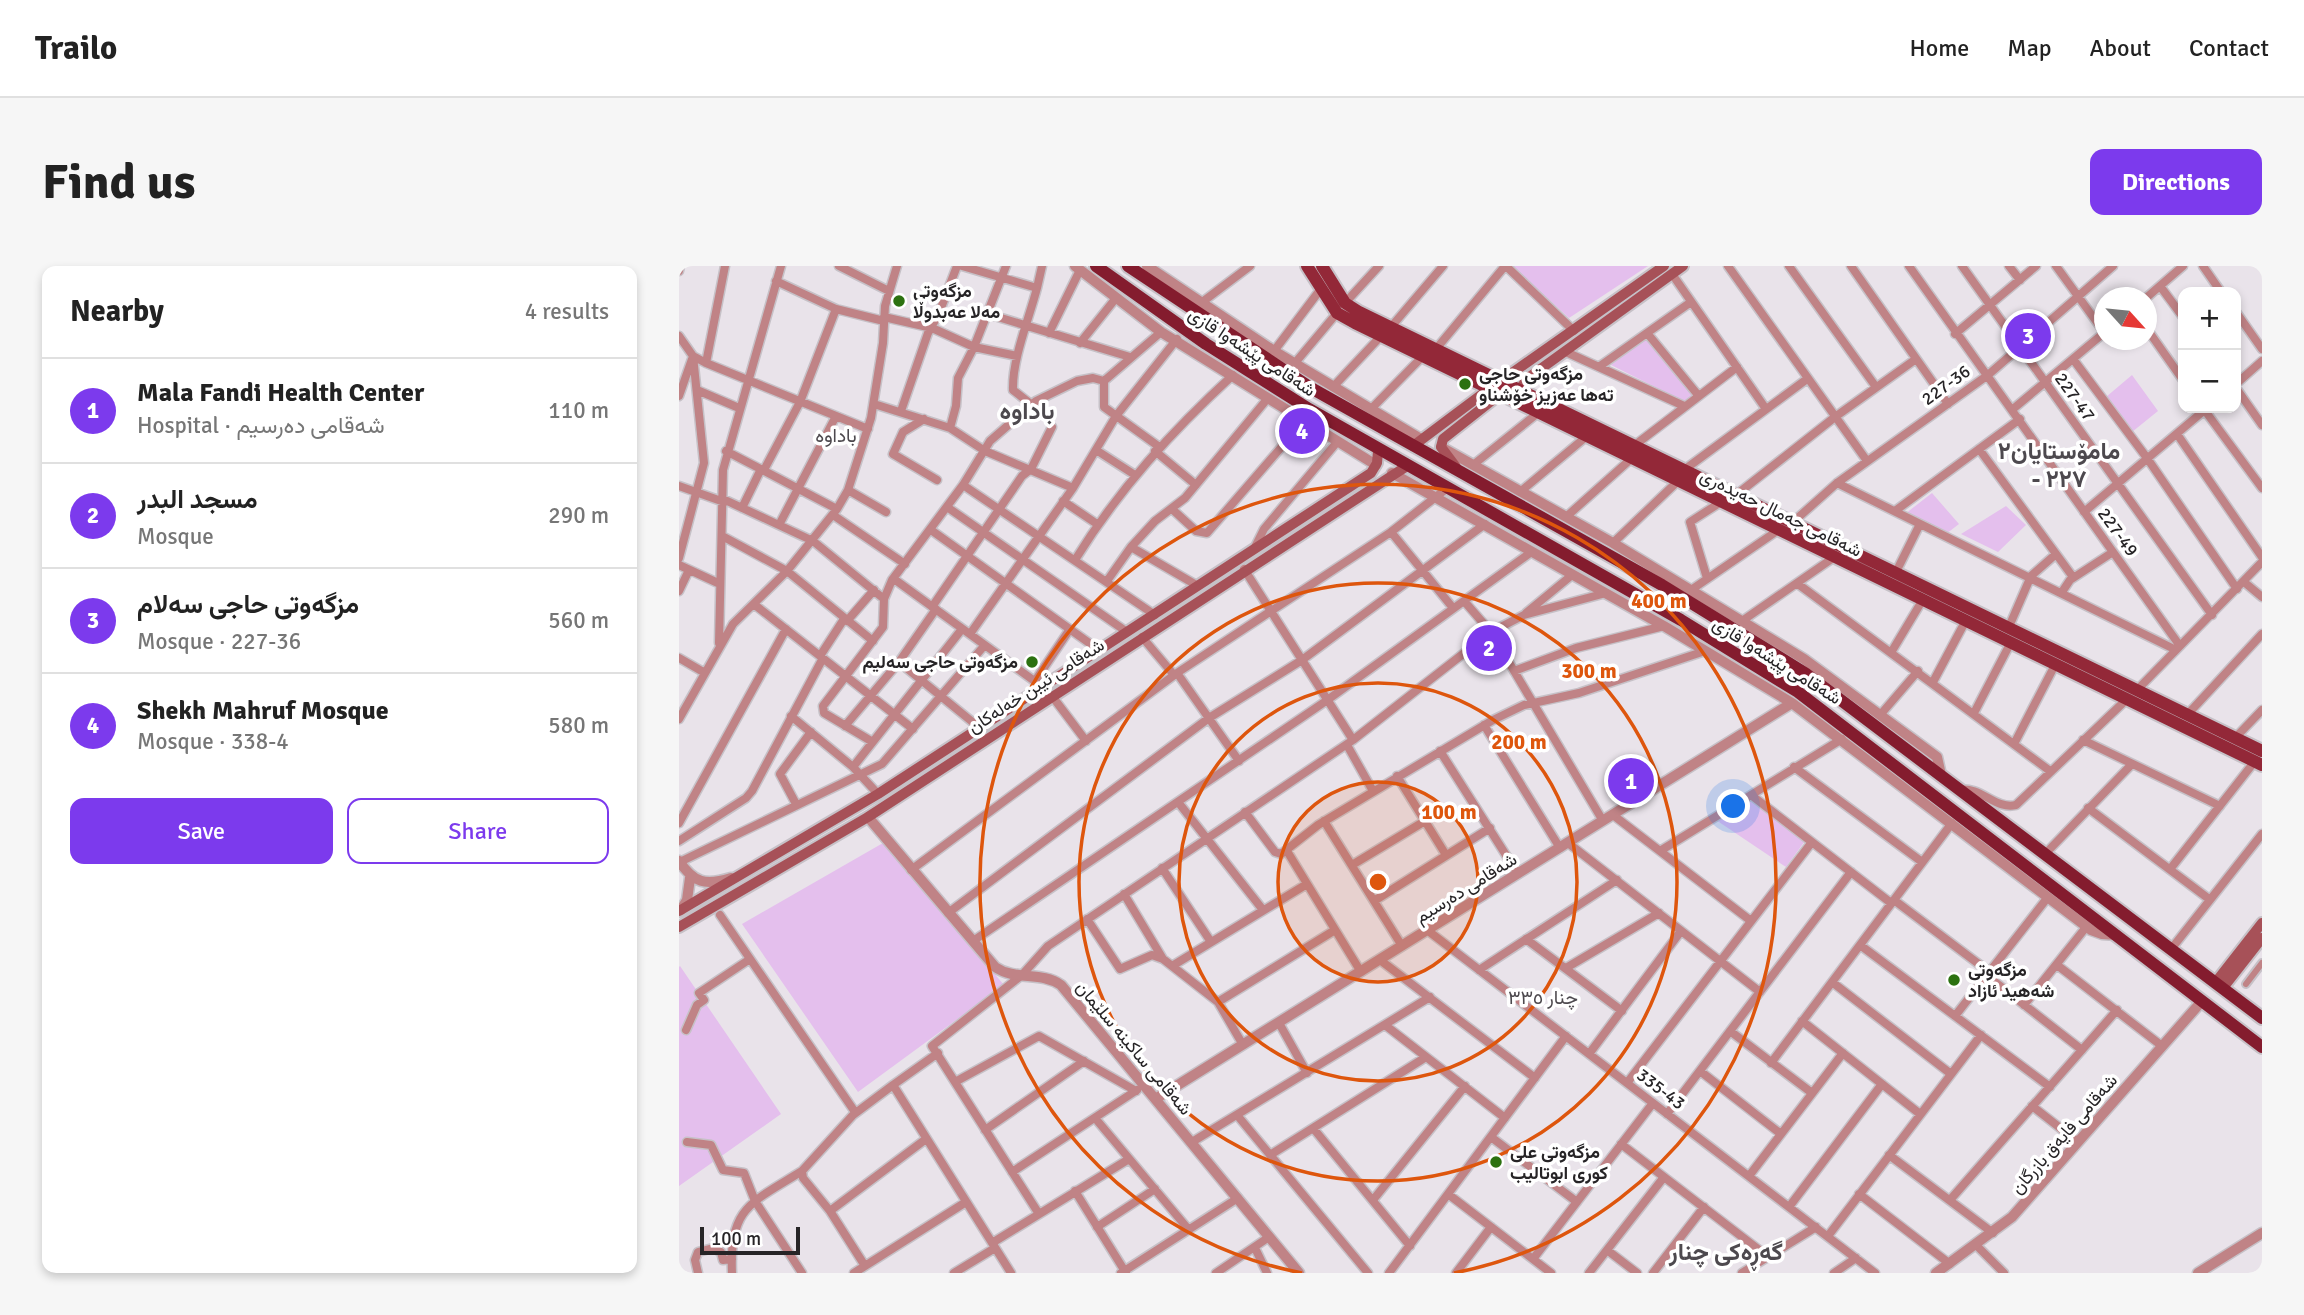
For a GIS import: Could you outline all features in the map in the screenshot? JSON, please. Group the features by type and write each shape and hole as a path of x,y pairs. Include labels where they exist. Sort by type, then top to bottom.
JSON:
{"highway":[{"name":"شەقامی پێشەوا قازی","path":"1096,266 1126,299 1206,344 1378,451 1681,620 1717,643 1983,830 2262,1047"},
{"name":"شەقامی پێشەوا قازی","path":"1128,266 1145,269 1311,388 1417,443 1460,471 1691,596 1728,626 1784,653 1959,790 2262,1018"},
{"path":"1181,342 1206,344"},
{"path":"1681,620 1687,621 1693,616 1695,609 1691,596"},
{"path":"1717,643 1713,638 1714,630 1720,625 1728,626"},
{"path":"1983,830 1996,816"}],"main road":[{"name":"شەقامی جەمال حەیدەری","path":"1307,266 1320,290 1341,308 1386,332 1506,377 1633,452 1718,496 1777,531 2010,644 2036,650 2260,759"},
{"path":"1322,266 1341,308"},
{"path":"1506,377 1668,270 1683,266"},
{"path":"1522,387 1668,270"},
{"name":"شەقامی جەمال حەیدەری","path":"1406,341 1423,356 1491,394 1587,436 1633,452"},
{"path":"1417,443 1491,394"},
{"path":"1460,471 1441,447 1445,437 1491,394"},
{"path":"1376,465 1378,451"},
{"name":"شەقامی ئیبن خەلەکان","path":"1088,665 1099,650 1371,473 1376,465"},
{"name":"شەقامی ئیبن خەلەکان","path":"680,910 877,794 1043,688 1142,636 1392,473 1407,466"},
{"name":"شەقامی جەمال حەیدەری","path":"1718,496 1736,495 2008,629 2055,665 2187,715 2235,738 2260,759"},
{"name":"شەقامی ئیبن خەلەکان","path":"679,927 867,817 1043,688"},
{"path":"764,859 769,872"},
{"path":"2219,985 2262,923"},
{"path":"2219,985 2262,938"}],"street":[{"path":"706,362 725,266"},
{"path":"718,646 726,451 781,266"},
{"path":"839,266 889,291"},
{"path":"679,719 682,705 705,673 718,646 733,624 755,605 813,541 848,491 874,404 884,319 896,266"},
{"path":"901,411 932,328 960,266 1037,288"},
{"path":"950,428 956,406 958,379 974,347 1006,266"},
{"path":"1033,405 1013,390 1017,356 1044,266"},
{"path":"1230,266 1240,273"},
{"path":"1201,303 1250,266"},
{"path":"1295,363 1379,266"},
{"path":"1333,387 1386,332 1443,266"},
{"path":"1436,349 1506,266 1573,331"},
{"path":"1728,266 1867,461"},
{"path":"1789,266 1875,387"},
{"path":"1851,266 1948,404"},
{"name":"227-49","path":"1909,266 1955,334 1988,374 2113,551 2178,648"},
{"name":"227-47","path":"1962,266 2212,615"},
{"path":"2009,266 2019,280"},
{"path":"1955,334 2036,266"},
{"path":"2056,266 2094,318"},
{"name":"227-36","path":"1792,523 1837,483 1988,374 2112,266"},
{"path":"2157,289 2183,266"},
{"path":"2203,266 2218,287"},
{"path":"1049,333 1077,268 1126,299 1161,332 1376,465"},
{"path":"1668,270 1766,409"},
{"path":"1157,280 1201,303 1212,317 1371,409 1417,443"},
{"path":"776,281 836,309 932,328 974,347 1017,356"},
{"path":"2160,286 2178,310"},
{"path":"1274,351 1320,290"},
{"path":"1080,343 1126,299"},
{"path":"1600,366 1691,302"},
{"path":"742,508 800,402 836,309"},
{"path":"988,314 1130,357"},
{"path":"2241,320 2262,349"},
{"path":"1161,332 1104,381 1102,404 1196,485"},
{"path":"1647,333 1698,396"},
{"path":"679,336 693,356 704,463 679,558"},
{"path":"2013,409 2094,341"},
{"path":"970,634 1073,488 1116,416 1181,342"},
{"path":"2157,343 2178,373"},
{"path":"1566,352 1683,406"},
{"path":"693,356 747,382 868,429"},
{"path":"679,396 693,356"},
{"path":"1371,409 1423,356"},
{"path":"1736,495 1835,416 1916,359"},
{"path":"2073,359 2147,458 2237,589"},
{"path":"2241,381 2262,361"},
{"path":"1566,517 1683,406 1737,367"},
{"path":"1075,560 1097,524 1156,448 1233,375"},
{"path":"1613,543 1681,476 1807,379"},
{"path":"871,741 823,710 883,627 884,599 894,579 963,485 997,432 1033,405 1077,381 1104,381"},
{"path":"697,390 739,408"},
{"path":"2241,394 2262,425"},
{"path":"1107,581 1131,547 1155,521 1172,509 1196,485 1268,398"},
{"path":"874,404 950,428 985,451 1073,488"},
{"path":"1473,465 1538,413"},
{"path":"2084,512 2200,413"},
{"path":"2209,413 2262,488"},
{"path":"779,525 836,416"},
{"path":"924,419 903,432 893,454 937,481"},
{"path":"1895,511 2020,419"},
{"path":"1172,509 1203,534 1207,533 1304,421"},
{"path":"845,726 899,662 1022,476 1031,469 1052,427"},
{"path":"1959,790 1973,790 2005,806 2016,805 2131,696 2244,582 2262,560 2177,434"},
{"path":"1520,492 1587,436"},
{"path":"1254,549 1264,529 1338,441"},
{"path":"1441,447 1613,543 1691,596 1742,621 1784,653 1881,713 1937,757 1941,764 1941,775"},
{"path":"1979,449 2073,577"},
{"path":"1095,450 1135,475"},
{"path":"726,451 798,488 905,564"},
{"path":"1392,473 1705,651 1795,697 1842,739 2047,897 2087,926 2102,934 2117,935"},
{"path":"1837,483 2178,648"},
{"path":"963,485 1155,614"},
{"path":"679,486 724,500 813,541 884,599"},
{"path":"911,870 1175,674 1391,533 1446,489"},
{"path":"848,491 886,512"},
{"path":"1707,578 1690,522 1718,496"},
{"path":"1063,501 1097,524"},
{"path":"947,507 1127,632"},
{"path":"948,914 1209,718 1302,660 1485,524"},
{"path":"1895,574 1920,524"},
{"path":"931,530 1099,650"},
{"path":"1691,596 1707,578 1777,531"},
{"path":"1391,533 1453,608"},
{"path":"724,537 787,571 873,641"},
{"path":"1131,547 1198,586"},
{"path":"2062,592 2073,577 2113,551"},
{"path":"973,941 1326,701 1530,552"},
{"path":"2008,629 2031,576 2056,554"},
{"path":"1742,621 1833,558"},
{"path":"679,565 720,584"},
{"path":"1244,569 1326,701 1373,791"},
{"path":"679,591 689,570"},
{"path":"1524,615 1572,575"},
{"path":"894,579 1043,688 1086,741"},
{"path":"2244,582 2262,597"},
{"path":"1798,584 1892,651 2050,771"},
{"path":"679,841 746,798 821,657 845,620 874,590"},
{"path":"1039,1214 932,1045 1022,975 1048,946 1350,743 1491,632 1524,615 1607,593"},
{"path":"1464,601 1491,632 1533,704 1608,818 1660,851 1751,920"},
{"path":"1892,651 1922,601"},
{"path":"755,605 913,729"},
{"path":"1933,682 1965,622"},
{"path":"1514,671 1576,648 1664,626"},
{"path":"679,823 786,629"},
{"path":"853,767 962,629"},
{"path":"1043,688 1070,629"},
{"path":"2187,715 2262,634"},
{"path":"1142,636 1175,674 1239,761"},
{"path":"1974,713 2010,644"},
{"path":"680,910 687,900 691,878 680,861 882,764 943,697 984,646"},
{"path":"1245,812 1275,852 1281,854 1324,821 1484,725 1533,704 1652,671 1705,651"},
{"path":"679,657 705,673"},
{"path":"899,662 981,729"},
{"path":"2014,744 2055,665"},
{"path":"1881,713 1918,671"},
{"name":"شەقامی دەرسیم","path":"1157,1098 1564,846 1795,697"},
{"path":"2235,738 2262,710"},
{"path":"791,716 853,767 877,794"},
{"path":"1484,725 1564,846 1617,880 1760,992"},
{"path":"796,804 780,774 811,732"},
{"path":"1660,851 1842,739"},
{"path":"2083,740 2220,806"},
{"path":"1440,751 1518,874"},
{"path":"2171,868 2260,759"},
{"path":"2046,853 2132,764"},
{"path":"1794,767 1922,862"},
{"path":"1397,776 1446,855"},
{"path":"1751,795 1987,973 2082,1050"},
{"path":"1178,802 1263,910"},
{"path":"2088,808 2210,899"},
{"name":"شەقامی ساکینە سلێمان","path":"867,817 948,914 1000,970 1049,978 1061,985 1146,1084 1299,1273"},
{"path":"1324,821 1402,946"},
{"path":"1352,865 1425,821"},
{"path":"1771,1063 1952,823"},
{"path":"1374,901 1490,828"},
{"path":"2172,948 2262,834"},
{"path":"1627,1083 1812,842"},
{"path":"1287,851 1361,972"},
{"path":"1162,868 1211,942"},
{"path":"1667,1114 1851,872"},
{"path":"691,878 714,883 732,877"},
{"path":"1479,970 1617,880"},
{"path":"1172,965 1307,884"},
{"path":"1124,894 1163,959"},
{"path":"1955,1016 2047,897"},
{"path":"1566,968 1659,913"},
{"path":"720,915 855,1112"},
{"path":"1087,919 1120,969 1152,955 1163,959 1218,1002 1243,1045"},
{"path":"2024,1005 2087,926"},
{"path":"1218,1002 1335,930"},
{"name":"335-43","path":"1427,930 1875,1273"},
{"path":"1589,1054 1681,931"},
{"path":"1526,939 1622,1011"},
{"path":"1860,945 2050,1087"},
{"path":"686,1030 697,1005 704,1000 699,993 750,959"},
{"path":"1380,960 1535,1078"},
{"path":"2246,984 2262,963"},
{"path":"2057,965 2162,1046"},
{"path":"1832,982 1951,1074"},
{"path":"1192,1142 1430,997"},
{"name":"شەقامی فایەق بازرگان","path":"1936,1273 1993,1233 2078,1142 2202,1001"},
{"path":"1949,1200 2117,1010"},
{"path":"1802,1021 1920,1114"},
{"path":"1279,1023 1307,1073"},
{"path":"1385,1025 1505,1118"},
{"path":"1730,1031 1812,1093"},
{"path":"1828,1236 1981,1035"},
{"path":"955,1082 1039,1036 1136,1091"},
{"path":"1389,1273 1566,1036"},
{"path":"732,1268 736,1222 755,1200 802,1171 855,1112 938,1053"},
{"path":"1749,1176 1843,1053"},
{"path":"1270,1155 1426,1057"},
{"path":"985,1130 1084,1061"},
{"path":"1700,1071 1781,1134"},
{"path":"1012,1172 1146,1084"},
{"path":"1789,1207 1882,1084"},
{"path":"893,1085 1011,1273"},
{"path":"1373,1200 1465,1086"},
{"path":"1533,1259 1653,1103"},
{"path":"2032,1106 2078,1142"},
{"path":"1237,1115 1368,1273"},
{"path":"1095,1118 1189,1230"},
{"path":"1313,1128 1410,1246"},
{"path":"1491,1137 1577,1202"},
{"path":"830,1211 926,1139"},
{"path":"687,1142 711,1145 723,1170 744,1173 755,1200 802,1273"},
{"path":"1621,1144 1767,1256"},
{"path":"1889,1155 1993,1233"},
{"path":"954,1273 1039,1214 1129,1159"},
{"path":"802,1171 803,1178 830,1211 865,1266"},
{"path":"1589,1273 1664,1177"},
{"path":"1097,1227 1155,1189"},
{"path":"1075,1191 1124,1272 1238,1198"},
{"path":"1448,1194 1551,1273"},
{"path":"1860,1194 1950,1264"},
{"path":"854,1273 966,1202"},
{"path":"1653,1273 1704,1207"},
{"path":"1461,1271 1491,1227"},
{"path":"1742,1273 1816,1227"},
{"path":"2198,1273 2262,1233"},
{"path":"1216,1273 1269,1237"},
{"path":"1976,1246 2004,1273"},
{"path":"698,1273 695,1260 698,1252 706,1248 721,1252 723,1260 732,1268"},
{"path":"1255,1248 1267,1273"},
{"path":"1607,1250 1637,1273"},
{"path":"1834,1273 1856,1258"}],"shaded area":[{"path":"1512,266 1648,266 1569,318"},
{"path":"1648,337 1693,395 1685,402 1611,365"},
{"path":"2132,375 2158,411 2132,432 2106,397"},
{"path":"1932,493 1959,524 1946,534 1905,514"},
{"path":"2006,506 2026,525 1998,552 1961,534"},
{"path":"1750,800 1805,841 1786,867 1716,820"},
{"path":"883,843 1004,985 858,1092 742,924"},
{"path":"679,967 781,1114 679,1186"}],"place":[{"name":"مزگەوتی مەلا عەبدوڵا","path":"899,301"},
{"name":"مزگەوتی حاجی سەلام","path":"2028,336"},
{"name":"مزگەوتی حاجی تەها عەزیز خۆشناو","path":"1465,384"},
{"name":"Shekh Mahruf Mosque","path":"1302,431"},
{"name":"مسجد البدر","path":"1489,648"},
{"name":"مزگەوتی حاجی سەلیم","path":"1032,662"},
{"name":"Mala Fandi Health Center","path":"1631,781"},
{"name":"مزگەوتی شەهید ئازاد","path":"1954,980"},
{"name":"مزگەوتی علی کوری ابوتالیب","path":"1496,1162"}],"district":[{"name":"باداوە","path":"1027,411"},
{"name":"باداوە","path":"836,435"},
{"name":"مامۆستایان٢ - ٢٢٧","path":"2059,465"},
{"name":"چنار ٣٣٥","path":"1543,997"},
{"name":"گەڕەکی چنار","path":"1726,1252"}]}
